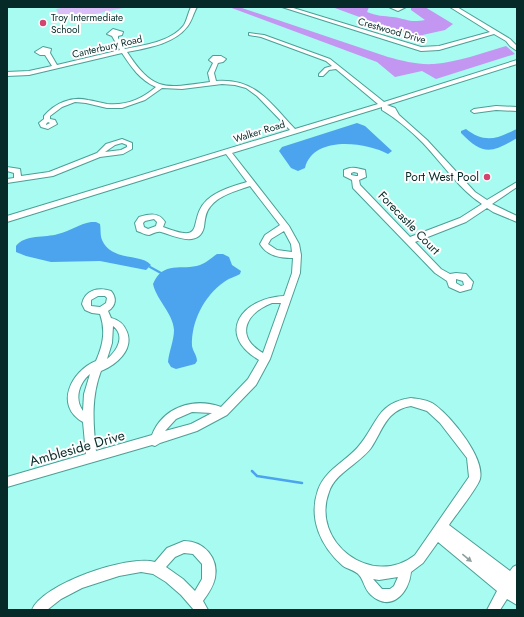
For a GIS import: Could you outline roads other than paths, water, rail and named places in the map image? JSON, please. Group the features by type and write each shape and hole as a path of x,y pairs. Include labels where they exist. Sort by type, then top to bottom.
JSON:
{"street":[{"name":"Canterbury Road","path":"7,74 25,73 56,67 155,44 178,33 187,24 194,7"},
{"name":"Crestwood Drive","path":"285,7 421,49 439,48 495,32"},
{"path":"392,7 398,9 403,7"},
{"path":"453,7 515,44 512,45 517,49"},
{"path":"250,34 262,36 326,58 384,106 394,110 396,116 431,147 467,190 486,204 517,219"},
{"path":"115,35 144,78 152,83 161,86 180,87 213,82 237,83 253,90 294,131"},
{"path":"47,53 56,67"},
{"path":"213,82 211,73 216,62"},
{"name":"Walker Road","path":"7,219 294,131 384,106 517,62"},
{"path":"321,75 327,69 337,67"},
{"path":"47,120 47,116 54,109 69,102 83,100 107,106 125,105 148,97 161,86"},
{"path":"474,111 496,108 517,109"},
{"name":"Ambleside Drive","path":"7,482 193,428 223,412 243,394 252,382 264,359 287,299 296,273 297,255 295,244 285,226 228,152"},
{"path":"7,181 54,173 99,155"},
{"path":"7,169 17,171 18,180"},
{"name":"Forecastle Court","path":"354,179 356,186 440,273 450,279"},
{"path":"159,228 183,236 192,235 199,230 203,210 214,198 223,193 252,183"},
{"path":"409,241 458,222 517,184"},
{"path":"285,226 268,237 264,244 269,250 275,252 297,255"},
{"path":"264,359 257,356 244,343 242,323 249,311 261,302 270,299 287,299"},
{"path":"92,458 88,420 90,391 110,335 109,322 103,310"},
{"path":"88,420 78,414 75,409 72,398 73,392 82,374 93,365 98,366 114,359 123,346 124,340 122,331 117,324 109,322"},
{"path":"411,402 420,403 437,412 467,448 474,462 475,478 419,559 405,568 382,574 363,570 352,565 337,553 325,535 320,517 320,500 328,481 334,474 366,447 389,410 399,403 411,402"},
{"path":"155,440 161,425 177,413 196,407 214,407 223,412"},
{"path":"440,530 513,581 517,598"},
{"path":"38,610 64,589 139,565 158,568 199,605 209,577 208,561 199,550 189,547 176,549 165,558 158,568"},
{"path":"363,570 372,587 377,593 384,596 396,593 401,589 405,579 405,568"},
{"path":"493,610 513,581"}],"water":[{"path":"357,123 365,126 392,151 388,154 367,146 354,144 329,146 318,150 310,157 305,168 298,171 291,168 279,151 282,147"},
{"path":"466,129 481,137 491,138 502,136 517,129 517,138 501,147 488,150 482,149 476,146 461,133 461,131"},
{"path":"91,222 100,224 102,240 112,252 141,259 151,265 146,270 100,261 51,262 16,252 16,246 20,242 30,238 58,234"},
{"path":"217,254 223,254 229,257 232,265 241,271 240,274 224,282 205,302 196,319 192,337 192,346 197,361 195,364 176,369 171,367 168,362 174,334 173,324 153,284 162,272 168,269 200,265"}],"waterway":[{"path":"150,267 161,273"},
{"path":"252,471 257,476 302,483"}],"place":[{"name":"Troy Intermediate School","path":"43,23"},
{"name":"Port West Pool","path":"487,177"}]}
